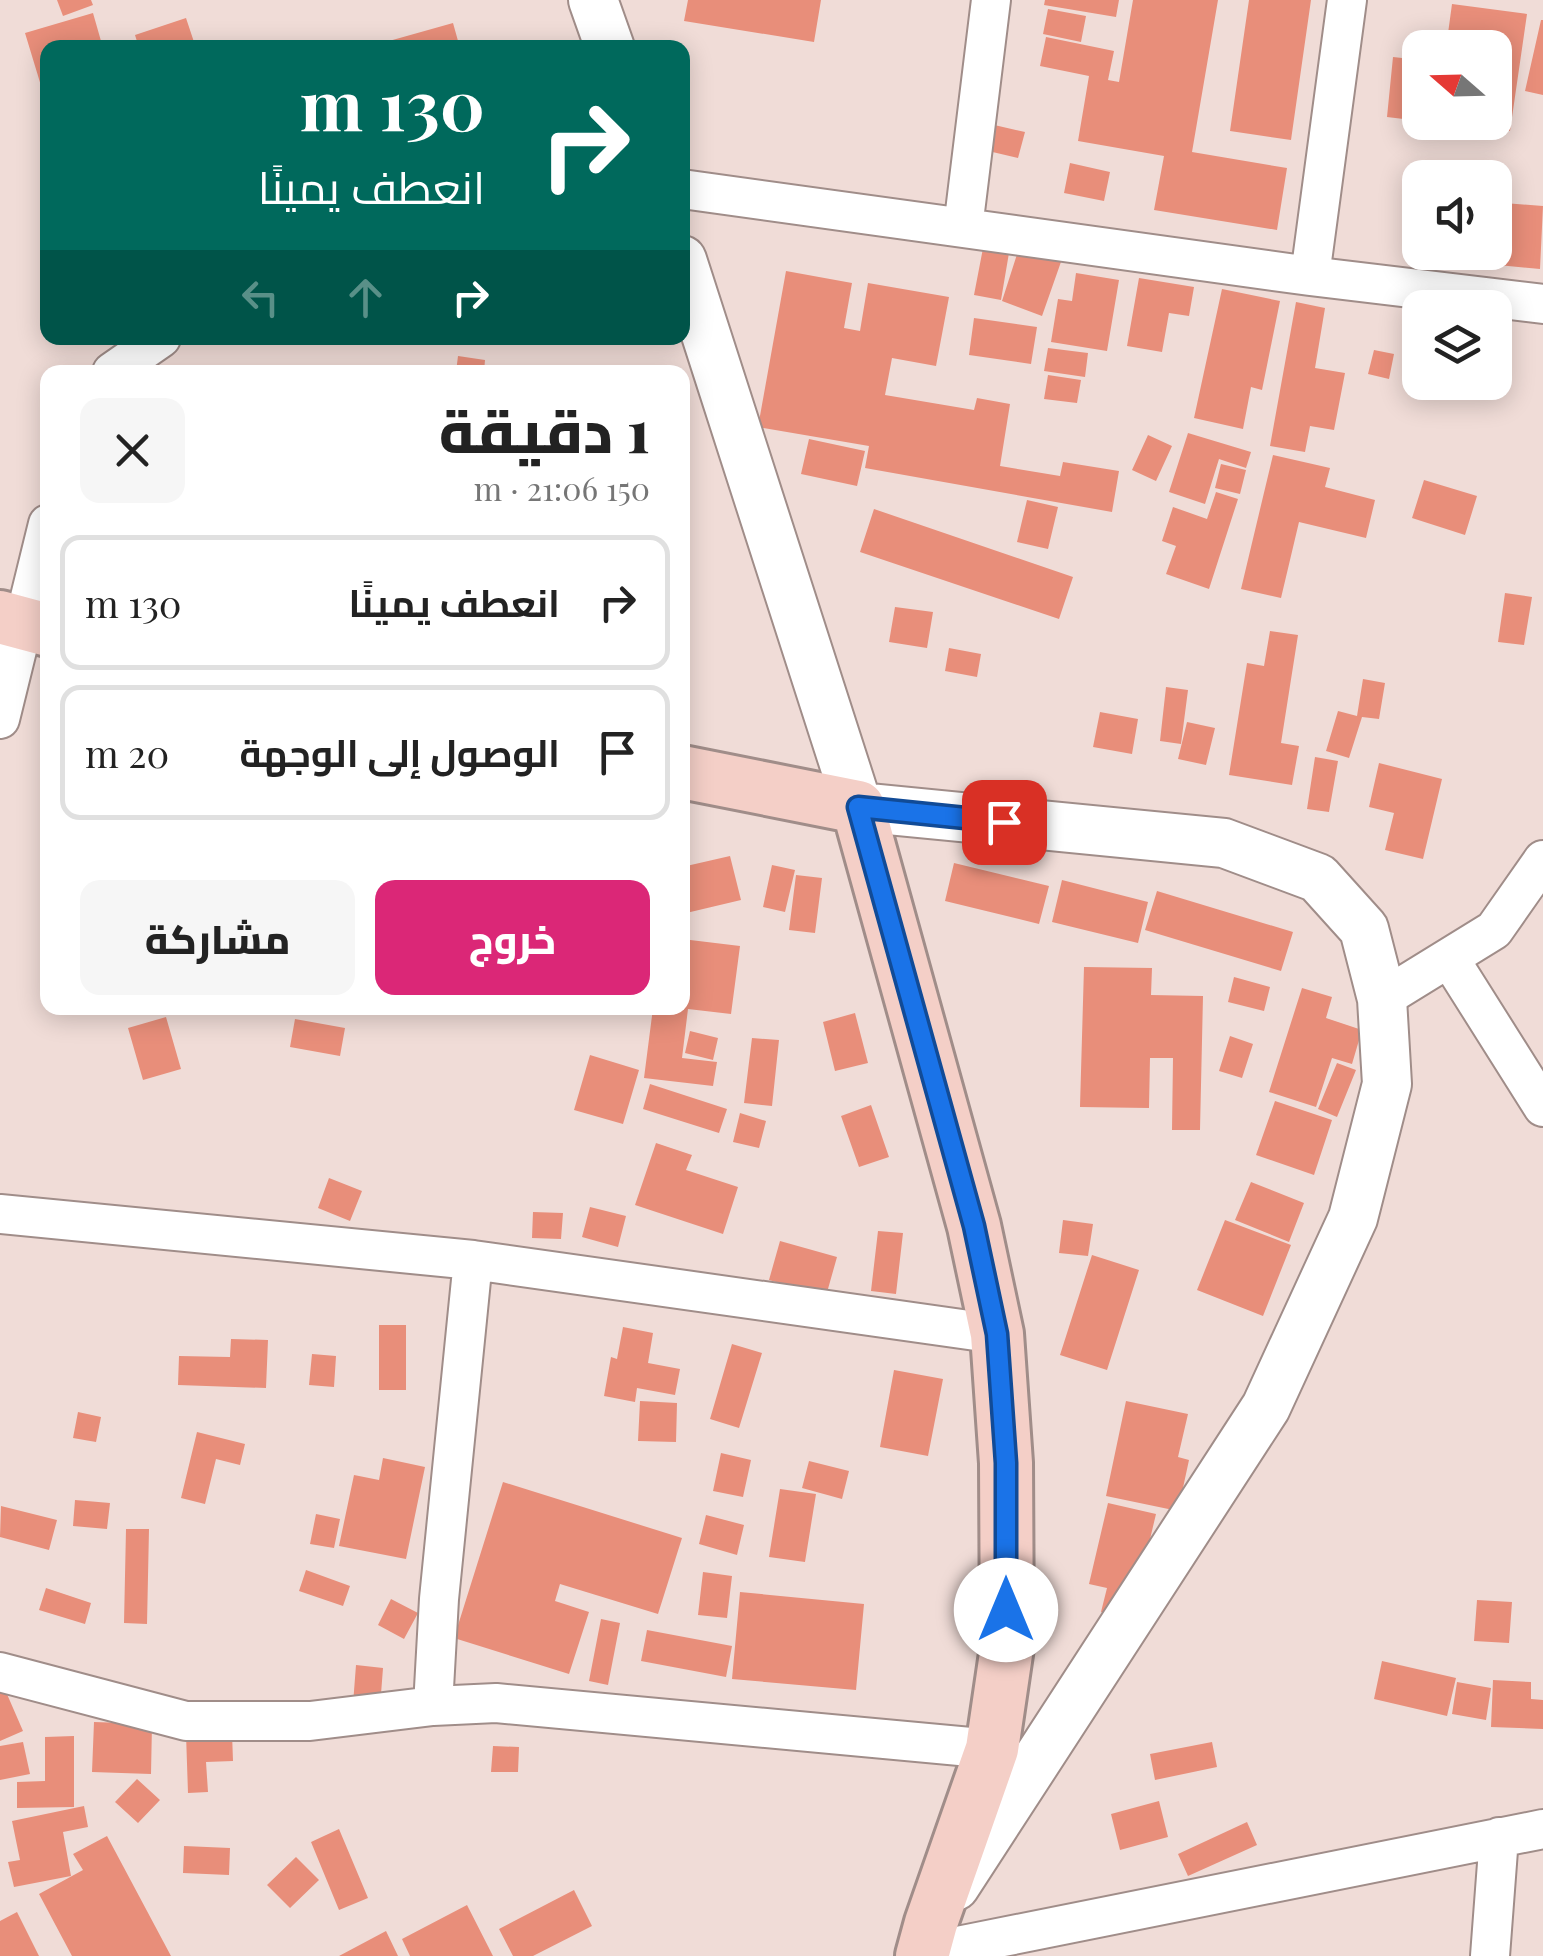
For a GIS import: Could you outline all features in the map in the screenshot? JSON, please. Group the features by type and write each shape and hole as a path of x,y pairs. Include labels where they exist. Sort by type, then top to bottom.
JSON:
{"main road":[{"path":"690,774 858,807 974,1226 997,1334 1006,1463 1007,1647 992,1749 926,1944"}],"street":[{"path":"593,0 607,40"},
{"path":"963,228 990,0"},
{"path":"1310,276 1346,0"},
{"path":"690,189 1310,276 1543,304"},
{"path":"690,285 858,807 1224,843 1318,878 1364,929 1382,999 1388,1084 1353,1218 1266,1407 926,1944"},
{"path":"122,365 151,345"},
{"path":"0,719 40,556"},
{"path":"1382,999 1494,930 1543,860"},
{"path":"1448,958 1543,1107"},
{"path":"0,1214 472,1260 997,1334"},
{"path":"433,1706 439,1599 472,1260"},
{"path":"0,1672 186,1721 310,1721 433,1706 496,1703 992,1749"},
{"path":"926,1944 1543,1830"},
{"path":"1490,1956 1499,1837"}],"building":[{"path":"57,0 91,0 93,5 63,16"},
{"path":"688,0 821,0 814,42 684,21"},
{"path":"1045,0 1119,0 1116,17 1044,5"},
{"path":"1133,0 1218,0 1192,152 1287,168 1277,230 1154,210 1164,156 1078,141 1089,76 1040,66 1046,37 1114,51 1108,80 1119,82"},
{"path":"1249,0 1311,0 1291,140 1230,131"},
{"path":"1452,4 1527,14 1512,117 1512,30 1448,30"},
{"path":"1048,9 1086,16 1081,42 1043,34"},
{"path":"93,13 101,40 40,40 40,82 25,33"},
{"path":"186,18 193,40 137,40 135,35"},
{"path":"1543,20 1543,95 1525,91"},
{"path":"453,23 458,40 393,40"},
{"path":"1393,57 1402,58 1402,119 1387,117"},
{"path":"990,124 1025,132 1018,158 984,150"},
{"path":"1070,163 1110,172 1104,201 1064,193"},
{"path":"1512,204 1543,206 1540,269 1512,266"},
{"path":"984,243 1010,247 1001,300 974,295"},
{"path":"1020,245 1062,259 1042,316 1002,301"},
{"path":"786,271 852,283 844,328 860,331 868,283 949,297 936,366 892,358 885,395 974,410 977,398 1010,404 1000,466 1060,476 1063,462 1119,471 1112,512 865,468 869,446 758,427"},
{"path":"1076,273 1119,280 1107,351 1051,342 1058,299 1072,301"},
{"path":"1139,278 1194,287 1189,316 1169,313 1162,352 1127,346"},
{"path":"1222,289 1280,301 1262,390 1251,387 1243,429 1194,418"},
{"path":"1296,302 1325,308 1315,368 1345,373 1334,430 1310,426 1305,452 1270,446"},
{"path":"974,318 1037,327 1031,364 969,355"},
{"path":"1048,348 1088,353 1085,377 1044,371"},
{"path":"1374,350 1394,354 1389,379 1368,374"},
{"path":"458,356 485,360 485,365 457,365"},
{"path":"1048,375 1081,380 1077,403 1044,399"},
{"path":"1188,433 1251,452 1246,468 1219,459 1205,504 1169,492"},
{"path":"1148,435 1172,446 1156,481 1132,470"},
{"path":"809,439 865,451 857,486 801,474"},
{"path":"1273,455 1330,468 1325,487 1375,500 1366,538 1299,522 1281,598 1241,589"},
{"path":"1221,464 1246,470 1240,494 1215,488"},
{"path":"1424,480 1477,496 1465,535 1412,518"},
{"path":"1216,492 1238,499 1209,589 1166,574 1176,546 1162,541 1173,507 1207,519"},
{"path":"1027,500 1058,507 1048,549 1017,542"},
{"path":"874,509 1073,577 1059,619 860,552"},
{"path":"1505,593 1532,597 1524,645 1498,642"},
{"path":"895,607 933,612 927,648 889,642"},
{"path":"1270,631 1298,635 1281,743 1299,746 1292,785 1229,775 1247,663 1264,666"},
{"path":"949,648 981,654 977,677 945,671"},
{"path":"1363,679 1385,683 1379,719 1362,717 1349,758 1326,751 1338,711 1357,716"},
{"path":"1166,687 1188,690 1181,744 1160,741"},
{"path":"1100,712 1138,719 1132,754 1093,747"},
{"path":"1187,722 1215,728 1206,765 1178,759"},
{"path":"1315,757 1338,761 1329,812 1307,809"},
{"path":"1379,763 1442,779 1423,859 1385,850 1394,813 1369,807"},
{"path":"730,856 741,900 690,912 690,865"},
{"path":"954,863 1049,886 1039,924 945,901"},
{"path":"772,865 795,870 785,912 763,907"},
{"path":"796,875 822,878 815,933 789,930"},
{"path":"1062,880 1148,902 1138,943 1052,922"},
{"path":"1157,891 1293,932 1281,971 1145,930"},
{"path":"690,940 740,946 731,1014 690,1009"},
{"path":"1084,967 1152,968 1151,995 1203,996 1200,1130 1172,1130 1173,1058 1150,1058 1149,1108 1080,1107"},
{"path":"1234,977 1270,987 1264,1011 1228,1002"},
{"path":"1302,988 1332,997 1326,1018 1362,1030 1352,1064 1332,1058 1316,1107 1269,1092"},
{"path":"855,1013 868,1063 835,1071 823,1022"},
{"path":"652,1015 687,1015 682,1058 717,1062 713,1086 644,1078"},
{"path":"166,1017 181,1069 143,1080 128,1028"},
{"path":"295,1019 345,1028 340,1056 290,1047"},
{"path":"690,1031 718,1038 713,1060 685,1053"},
{"path":"1230,1036 1253,1044 1242,1078 1219,1071"},
{"path":"752,1038 779,1040 772,1106 744,1103"},
{"path":"590,1055 639,1070 623,1124 574,1110"},
{"path":"1337,1063 1356,1070 1337,1117 1318,1109"},
{"path":"650,1084 727,1109 719,1133 643,1109"},
{"path":"1275,1101 1332,1120 1314,1175 1256,1155"},
{"path":"871,1105 889,1157 859,1167 841,1116"},
{"path":"740,1113 766,1121 759,1148 733,1142"},
{"path":"656,1143 692,1155 686,1170 738,1187 723,1234 635,1205"},
{"path":"329,1178 362,1191 350,1221 318,1208"},
{"path":"1251,1182 1304,1203 1289,1242 1235,1220"},
{"path":"590,1207 626,1216 618,1247 582,1237"},
{"path":"533,1212 563,1213 561,1239 532,1238"},
{"path":"1063,1220 1093,1224 1088,1256 1059,1253"},
{"path":"1225,1220 1291,1245 1263,1316 1197,1290"},
{"path":"878,1231 903,1233 896,1294 871,1291"},
{"path":"780,1241 837,1257 826,1296 769,1280"},
{"path":"1092,1255 1139,1270 1107,1370 1060,1355"},
{"path":"379,1325 406,1325 406,1390 379,1390"},
{"path":"623,1327 653,1333 648,1363 680,1369 675,1395 637,1388 635,1402 604,1396 611,1357 617,1359"},
{"path":"231,1339 268,1340 266,1388 178,1385 179,1356 230,1357"},
{"path":"732,1344 762,1353 739,1428 710,1419"},
{"path":"312,1354 336,1356 334,1387 309,1385"},
{"path":"894,1370 943,1379 928,1456 880,1447"},
{"path":"640,1401 677,1403 676,1442 638,1441"},
{"path":"1126,1401 1188,1414 1178,1457 1189,1460 1178,1511 1106,1496"},
{"path":"78,1412 101,1417 96,1442 73,1438"},
{"path":"197,1432 245,1444 240,1465 216,1459 205,1504 181,1498"},
{"path":"721,1453 751,1460 743,1497 713,1491"},
{"path":"383,1458 425,1467 406,1559 339,1546 354,1475 379,1480"},
{"path":"809,1461 849,1471 842,1499 802,1488"},
{"path":"503,1482 682,1538 658,1614 560,1584 555,1601 589,1612 569,1674 454,1638"},
{"path":"780,1489 816,1494 805,1562 769,1557"},
{"path":"75,1500 110,1503 107,1529 73,1526"},
{"path":"1108,1503 1156,1514 1131,1619 1101,1612 1107,1588 1089,1584"},
{"path":"1,1506 57,1520 49,1550 0,1537"},
{"path":"316,1514 340,1519 334,1548 310,1544"},
{"path":"706,1515 744,1525 737,1555 699,1544"},
{"path":"126,1529 149,1529 147,1624 124,1623"},
{"path":"306,1570 350,1586 343,1606 299,1591"},
{"path":"703,1572 732,1576 727,1618 698,1615"},
{"path":"46,1588 91,1603 85,1624 39,1610"},
{"path":"740,1592 864,1604 856,1690 732,1679"},
{"path":"391,1599 418,1613 404,1639 378,1625"},
{"path":"1477,1600 1512,1602 1509,1643 1474,1641"},
{"path":"601,1619 620,1623 608,1685 589,1681"},
{"path":"647,1630 732,1646 726,1677 641,1661"},
{"path":"1382,1661 1456,1678 1447,1716 1374,1699"},
{"path":"356,1665 383,1668 379,1720 352,1717"},
{"path":"0,1678 23,1731 0,1741"},
{"path":"1493,1680 1531,1682 1531,1699 1543,1700 1543,1729 1491,1727"},
{"path":"1457,1682 1491,1688 1486,1720 1452,1714"},
{"path":"94,1722 152,1724 151,1774 92,1772"},
{"path":"232,1733 233,1761 206,1762 208,1792 188,1793 186,1734"},
{"path":"74,1736 74,1807 17,1808 17,1782 45,1781 45,1737"},
{"path":"23,1742 30,1774 0,1780 0,1746"},
{"path":"1212,1742 1217,1767 1155,1780 1150,1754"},
{"path":"493,1746 519,1747 518,1772 491,1772"},
{"path":"137,1779 160,1800 138,1823 115,1802"},
{"path":"1159,1801 1168,1837 1120,1850 1111,1814"},
{"path":"84,1806 88,1827 63,1832 71,1876 14,1887 8,1862 20,1860 12,1821"},
{"path":"1247,1822 1257,1845 1188,1876 1178,1854"},
{"path":"339,1829 368,1898 339,1910 311,1842"},
{"path":"107,1836 171,1956 72,1956 39,1894 83,1870 73,1854"},
{"path":"184,1846 230,1848 229,1875 183,1873"},
{"path":"296,1857 319,1880 290,1908 267,1885"},
{"path":"574,1890 592,1926 533,1956 513,1956 499,1929"},
{"path":"467,1905 493,1956 410,1956 402,1939"},
{"path":"17,1912 39,1956 0,1956 0,1921"},
{"path":"386,1931 398,1956 339,1956"}],"route":[{"path":"1004,822 858,807 974,1226 997,1334 1006,1463 1006,1610"}]}
